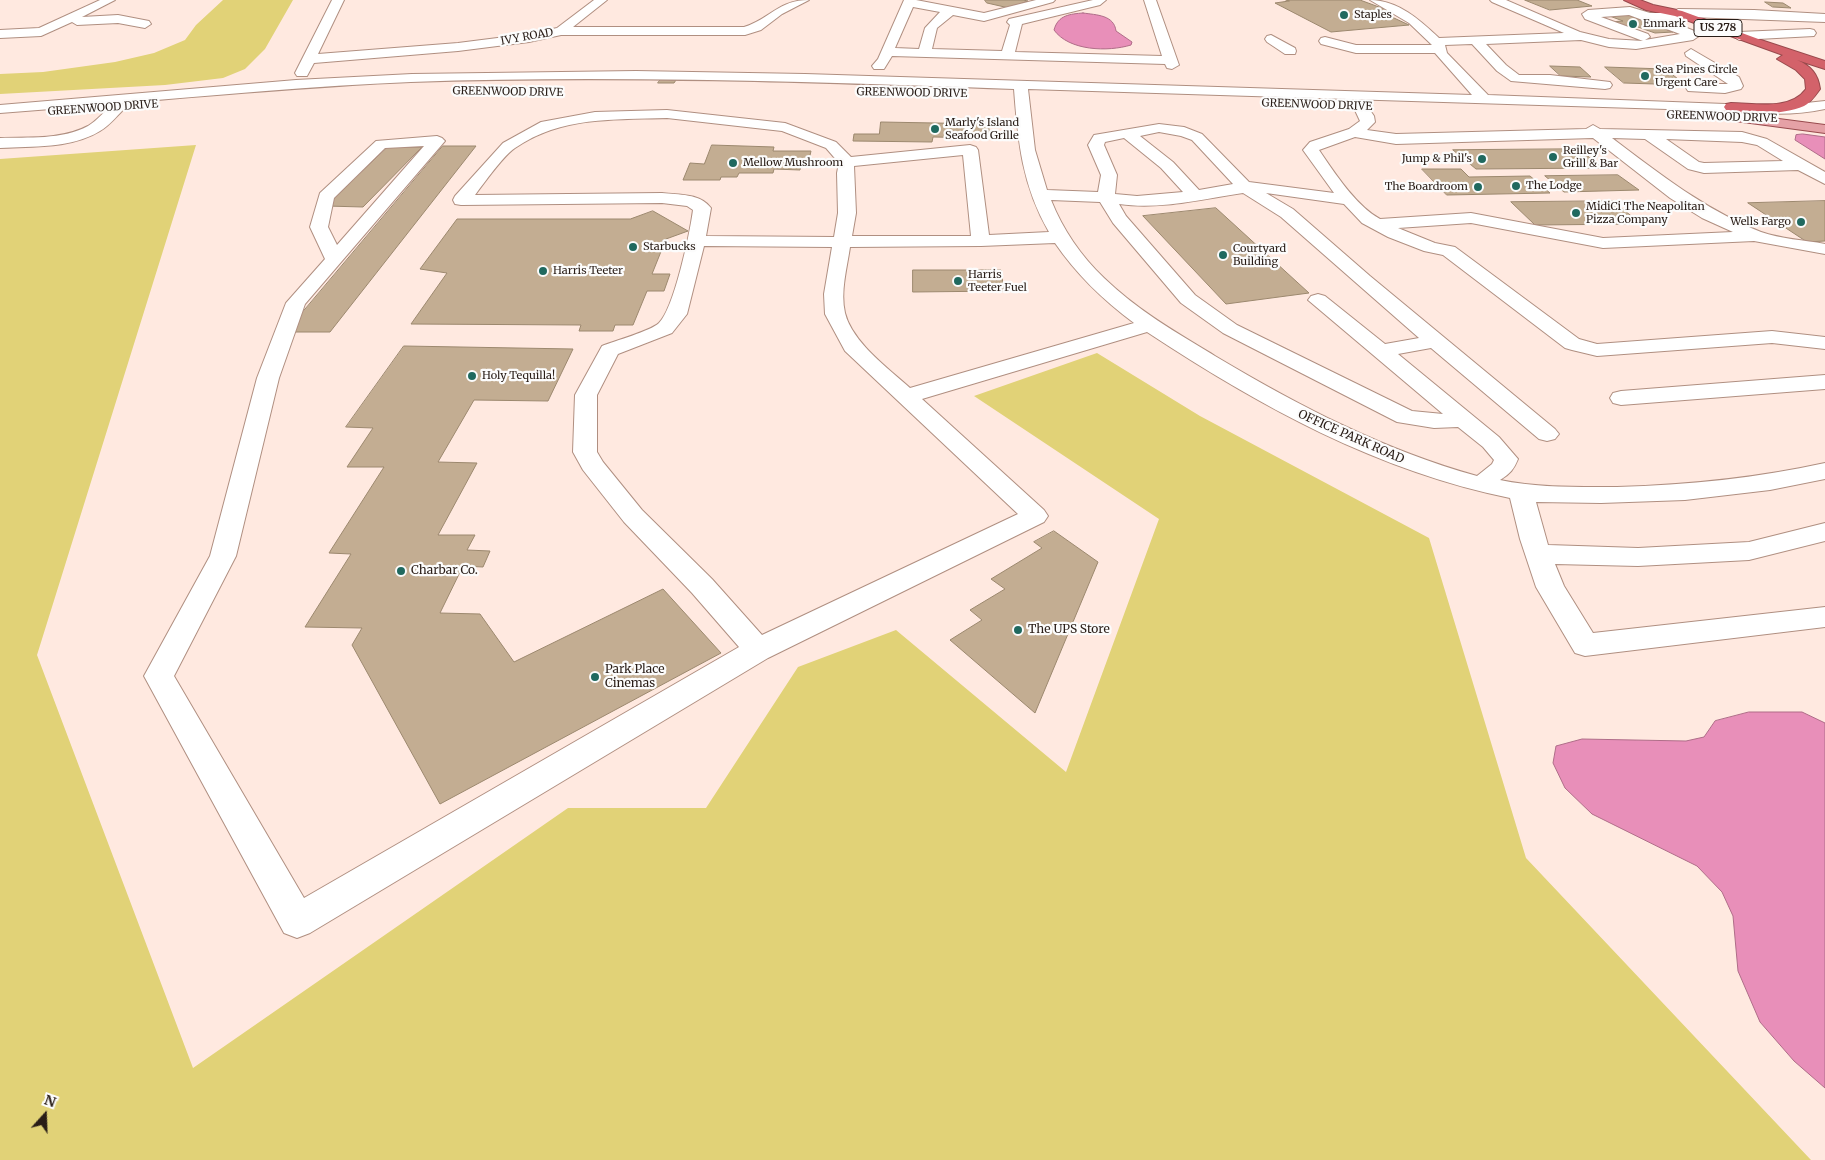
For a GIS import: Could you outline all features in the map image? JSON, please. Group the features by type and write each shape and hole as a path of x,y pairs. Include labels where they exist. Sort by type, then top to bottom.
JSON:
{"highway":[{"name":"US 278","path":"1630,0 1650,8 1681,14 1739,36 1825,74"},
{"name":"US 278","path":"1655,0 1671,6 1681,14"},
{"name":"US 278","path":"1757,43 1825,63"},
{"path":"1732,112 1791,106 1806,99 1814,89 1812,78 1805,70 1757,43"}],"main road":[{"path":"1732,112 1825,129"}],"street":[{"path":"0,34 36,33 65,22 109,0"},
{"path":"292,90 310,59 338,0"},
{"path":"561,31 602,0"},
{"name":"IVY ROAD","path":"310,59 458,47 529,38 561,31 745,31 757,27 778,12 803,0"},
{"path":"979,21 1049,0"},
{"path":"832,79 871,71 879,66 909,2 951,11 979,21 1013,22 1096,4 1100,0"},
{"path":"1150,0 1172,63"},
{"path":"1376,0 1413,20 1439,46 1441,54 1484,99"},
{"path":"1496,0 1600,42 1639,46 1693,35 1630,11 1588,14 1633,34 1658,41"},
{"path":"1719,1 1742,14"},
{"path":"1811,6 1825,14"},
{"path":"925,53 931,25 951,11"},
{"path":"1649,17 1681,14 1742,14 1825,18"},
{"path":"65,22 118,19 146,24"},
{"path":"1007,56 1016,24 1013,22"},
{"path":"1739,36 1800,33 1825,34"},
{"path":"1325,41 1356,49 1439,46 1474,40 1582,36"},
{"path":"1271,38 1290,51"},
{"path":"966,54 969,40"},
{"path":"1474,40 1486,49 1512,76 1621,86"},
{"path":"887,52 1172,63"},
{"path":"1677,88 1725,89 1736,86 1734,80 1691,53"},
{"path":"1172,63 1165,70 1167,81 1185,96"},
{"name":"GREENWOOD DRIVE","path":"0,114 118,107 292,90 361,81 626,75 832,79 1021,91 1185,96 1484,99 1604,103 1732,112 1825,124"},
{"name":"GREENWOOD DRIVE","path":"361,81 663,86 735,84 805,78"},
{"path":"1583,84 1617,114"},
{"name":"GREENWOOD DRIVE","path":"0,109 292,90 469,91"},
{"name":"GREENWOOD DRIVE","path":"772,91 1021,91"},
{"name":"OFFICE PARK ROAD","path":"1021,91 1027,149 1046,209 1071,252 1097,282 1151,324 1263,395 1317,424 1377,451 1429,469 1487,485 1521,492 1552,495 1713,490 1825,470"},
{"name":"GREENWOOD DRIVE","path":"1185,96 1360,106 1617,114 1794,111 1825,105"},
{"path":"1360,106 1367,116 1368,122 1354,132 1315,145 1311,150 1330,178 1349,200 1368,219 1394,233 1430,247 1449,251 1572,344 1597,350 1772,337 1825,344"},
{"path":"0,143 64,138 86,132 95,128 118,107"},
{"path":"1571,112 1676,194 1708,214 1758,237"},
{"path":"334,259 319,227 326,197 381,144 437,141 296,303 268,378 223,556 159,676 297,921 758,650 1035,516 852,347 835,314 834,294 847,213 845,179 847,162 831,144 785,127 667,114 595,116 546,126 508,146 461,200 662,198 692,201 702,208 696,241 677,314 665,329 609,350 586,395 585,452 592,465 633,516 702,586 758,650"},
{"path":"1462,419 1446,422 1405,418 1230,328 1188,299 1120,219 1106,197 1108,176 1096,145 1100,138 1159,128 1184,132 1197,137 1245,187 1287,213 1435,341 1547,434"},
{"path":"1354,132 1396,139 1596,133 1742,137 1762,142 1825,179"},
{"path":"1127,133 1167,165 1194,195"},
{"path":"1648,134 1694,166 1704,168 1802,165"},
{"path":"1700,136 1749,167"},
{"path":"1726,137 1773,166"},
{"path":"847,162 970,150 981,241"},
{"path":"1041,196 1106,197 1135,201 1253,186 1349,200"},
{"path":"1377,224 1471,218 1602,243 1758,237 1825,249"},
{"path":"696,241 981,241 1061,236"},
{"path":"1318,300 1491,442 1506,458 1502,468 1488,477 1487,485"},
{"path":"905,397 1151,324"},
{"path":"1381,351 1435,341"},
{"path":"1621,398 1825,382"},
{"path":"1521,492 1538,554 1550,587 1585,645 1825,617"},
{"path":"1538,554 1638,557 1749,551 1825,532"}],"shaded area":[{"path":"223,0 293,0 265,49 245,69 223,78 165,85 0,94 0,74 43,72 115,62 154,53 185,40 196,25"},
{"path":"1083,13 1099,15 1108,19 1115,26 1116,31 1132,42 1131,45 1111,49 1079,46 1061,37 1054,30 1058,21 1065,16"},
{"path":"1796,135 1825,137 1825,159 1795,140"},
{"path":"196,145 37,655 193,1068 568,808 706,808 798,667 896,630 1066,772 1159,519 974,396 1097,353 1200,416 1429,538 1526,858 1811,1160 0,1160 0,159"},
{"path":"1749,712 1802,712 1825,723 1825,1088 1794,1061 1760,1022 1738,971 1733,916 1722,892 1697,866 1592,814 1565,788 1553,763 1556,746 1582,739 1686,741 1704,737 1715,721"}],"building":[{"path":"985,0 1028,1 1009,8 987,3"},
{"path":"1286,0 1360,0 1387,10 1379,11 1409,25 1331,32 1275,3 1289,1"},
{"path":"1525,0 1577,0 1592,6 1550,10"},
{"path":"1765,2 1783,3 1791,8 1773,7"},
{"name":"Enmark","path":"1623,13 1673,32 1655,33 1635,26 1623,27 1610,22 1623,21 1607,15"},
{"path":"1550,66 1580,67 1591,77 1561,76"},
{"name":"Sea Pines Circle Urgent Care","path":"1605,67 1665,69 1686,85 1624,83"},
{"path":"661,79 676,80 674,83 658,83"},
{"name":"Marly's Island Seafood Grille","path":"881,122 989,124 989,138 933,137 932,142 853,141 854,134 879,134"},
{"path":"712,145 774,147 773,151 811,151 808,164 801,164 800,170 774,169 773,173 739,173 737,177 721,177 720,180 683,180 690,163 704,164"},
{"path":"443,146 476,146 330,332 286,332"},
{"path":"388,147 422,147 363,207 326,206"},
{"path":"1578,149 1604,168 1476,169 1453,150"},
{"path":"1422,169 1461,169 1469,177 1530,176 1550,193 1447,195"},
{"path":"1618,175 1639,190 1564,192 1545,176"},
{"path":"1613,201 1641,224 1535,225 1511,202"},
{"name":"Wells Fargo","path":"1825,201 1825,241 1807,242 1748,203"},
{"name":"Courtyard Building","path":"1216,208 1309,293 1226,304 1143,216"},
{"name":"Harris Teeter","path":"653,211 688,231 666,239 652,274 670,274 664,291 647,291 633,325 615,325 613,331 579,331 581,325 411,324 447,273 420,269 457,219 630,219"},
{"name":"Harris Teeter Fuel","path":"913,270 1001,270 1004,291 913,292"},
{"path":"404,346 573,349 548,401 474,400 438,462 477,463 438,535 475,535 467,550 490,551 483,567 463,566 440,613 480,614 514,662 663,589 721,653 440,804 352,645 362,628 305,627 351,554 329,553 384,467 347,467 373,428 346,427"},
{"name":"The UPS Store","path":"1054,531 1098,562 1035,713 950,640 982,620 970,610 1005,589 991,579 1042,548 1034,542"}],"place":[{"name":"Staples","path":"1344,15"},
{"name":"Enmark","path":"1633,24"},
{"name":"Sea Pines Circle Urgent Care","path":"1645,76"},
{"name":"Marly's Island Seafood Grille","path":"935,129"},
{"name":"Reilley's Grill & Bar","path":"1553,157"},
{"name":"Jump & Phil's","path":"1482,159"},
{"name":"Mellow Mushroom","path":"733,163"},
{"name":"The Lodge","path":"1516,186"},
{"name":"The Boardroom","path":"1478,187"},
{"name":"MidiCi The Neapolitan Pizza Company","path":"1576,213"},
{"name":"Wells Fargo","path":"1801,222"},
{"name":"Starbucks","path":"633,247"},
{"name":"Courtyard Building","path":"1223,255"},
{"name":"Harris Teeter","path":"543,271"},
{"name":"Harris Teeter Fuel","path":"958,281"},
{"name":"Holy Tequilla!","path":"472,376"},
{"name":"Charbar Co.","path":"401,571"},
{"name":"The UPS Store","path":"1018,630"},
{"name":"Park Place Cinemas","path":"595,677"}]}
